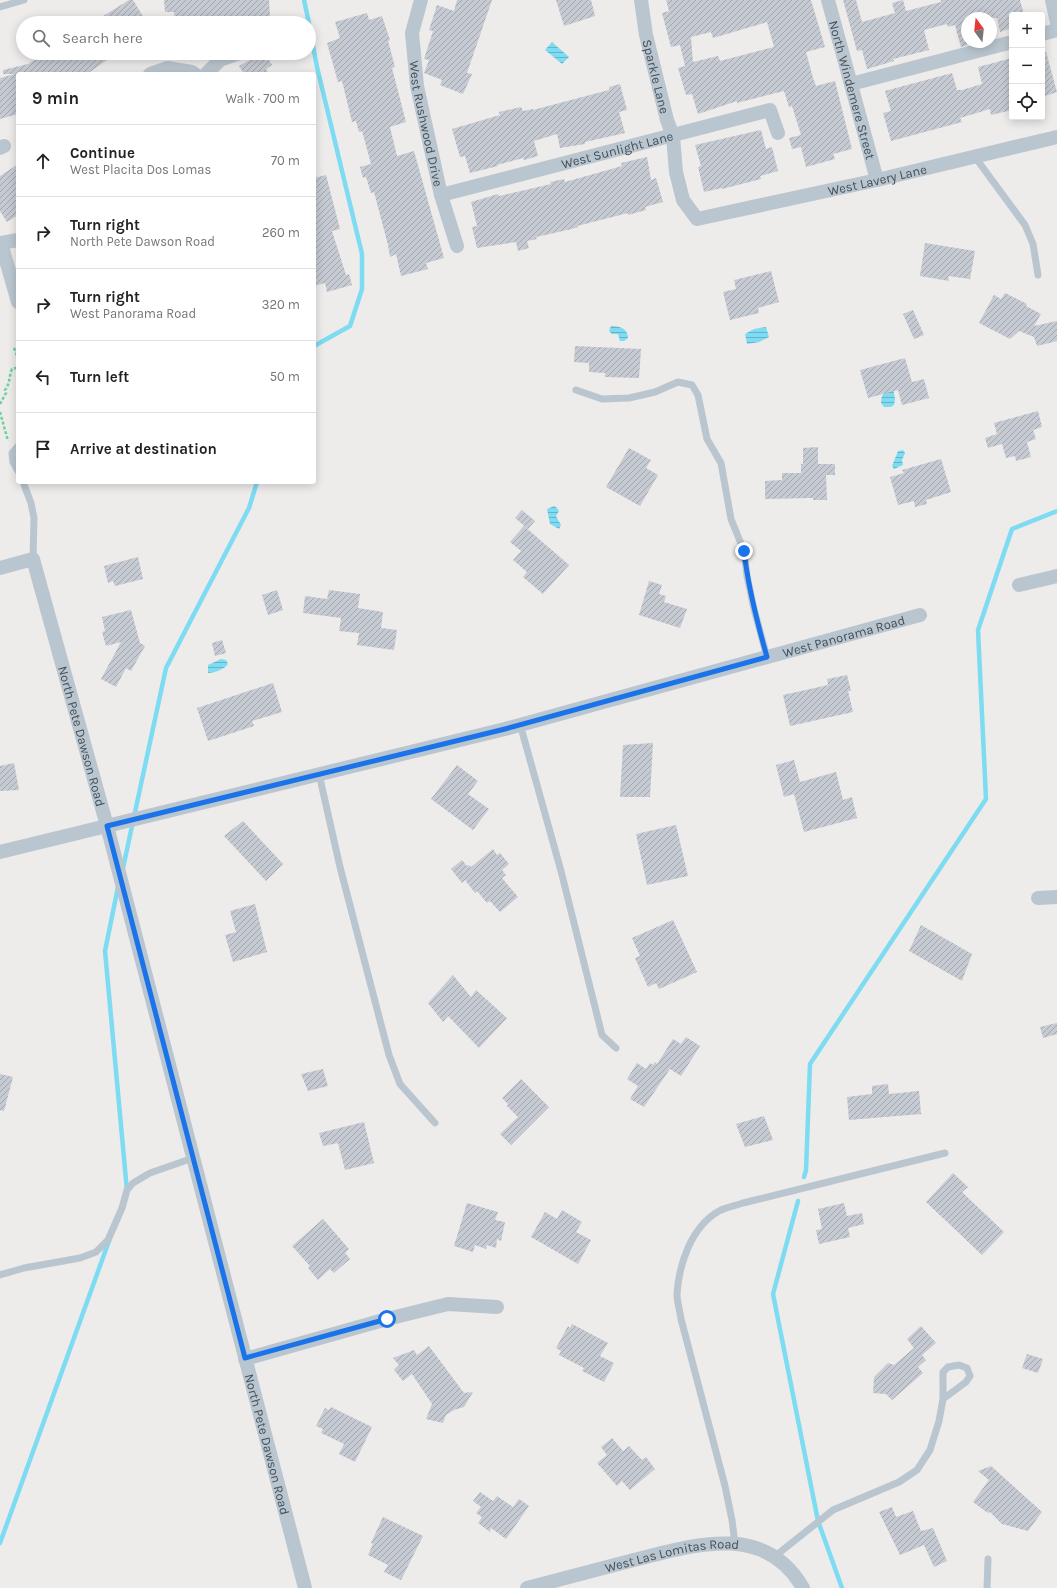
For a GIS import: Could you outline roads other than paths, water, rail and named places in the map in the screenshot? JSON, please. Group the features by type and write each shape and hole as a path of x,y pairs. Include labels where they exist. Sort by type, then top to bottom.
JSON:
{"street":[{"name":"West Rushwood Drive","path":"421,0 412,33 417,86 441,195 457,246"},
{"name":"Sparkle Lane","path":"641,0 646,35 673,136 676,172 683,200 697,219"},
{"name":"North Windemere Street","path":"828,0 877,180"},
{"path":"1052,0 1057,23"},
{"path":"1045,33 1057,30"},
{"path":"851,84 1009,43"},
{"path":"208,72 220,60"},
{"path":"156,72 167,68 192,72"},
{"name":"West Sunlight Lane","path":"441,195 770,110 778,133"},
{"name":"West Lavery Lane","path":"697,219 877,180 1057,137"},
{"path":"16,240 0,243 16,295"},
{"path":"0,568 33,559"},
{"name":"North Pete Dawson Road","path":"33,559 107,826 305,1588"},
{"path":"1019,585 1057,576"},
{"name":"West Panorama Road","path":"0,852 520,724 920,615"},
{"path":"1038,898 1057,897"},
{"path":"245,1358 448,1304 497,1307"},
{"name":"West Las Lomitas Road","path":"527,1588 674,1550 704,1544 735,1544 754,1547 774,1556 784,1563 803,1588"}],"lane":[{"path":"0,7 24,0"},
{"path":"975,157 1025,225 1033,244 1038,275"},
{"path":"576,390 602,399 629,398 655,392 678,382 692,385 698,395 707,439 721,463 731,519 744,551 747,576 754,609 767,657"},
{"path":"16,448 12,453 13,462 16,467"},
{"path":"24,484 31,503 34,518 33,559"},
{"path":"520,724 562,878 602,1035 616,1048"},
{"path":"319,774 342,872 389,1055 400,1084 435,1123"},
{"path":"735,1544 725,1486 695,1375 681,1319 677,1296 681,1267 693,1236 704,1223 719,1211 743,1203 945,1153"},
{"path":"0,1275 24,1268 80,1258 96,1252 108,1240 122,1208 127,1190 133,1183 150,1173 193,1158"},
{"path":"774,1556 833,1510 899,1482 917,1470 930,1450 939,1421 943,1399 943,1372 948,1367 959,1365 967,1368 970,1376 966,1382 943,1399"},
{"path":"987,1588 988,1559"}],"water":[{"path":"552,42 569,57 562,64 545,50"},
{"path":"611,326 617,326 625,330 628,338 624,341 620,341 618,334 612,334 609,331"},
{"path":"766,327 769,337 759,342 747,344 745,334 754,329"},
{"path":"893,388 895,399 894,405 891,407 884,407 881,403 883,395"},
{"path":"903,450 905,453 902,460 903,465 894,469 892,466 898,451"},
{"path":"554,506 559,511 556,516 561,525 559,529 550,524 547,509"},
{"path":"221,659 226,660 228,664 227,666 208,673 208,665"}],"waterway":[{"path":"304,0 307,16"},
{"path":"316,60 362,254 362,289 350,326 316,345"},
{"path":"123,868 166,668 249,508 256,484"},
{"path":"804,1177 806,1170 810,1064 986,799 978,630 1012,529 1057,511"},
{"path":"118,887 105,951 127,1191"},
{"path":"798,1201 773,1294 818,1521 842,1588"},
{"path":"0,1543 109,1241"}]}
